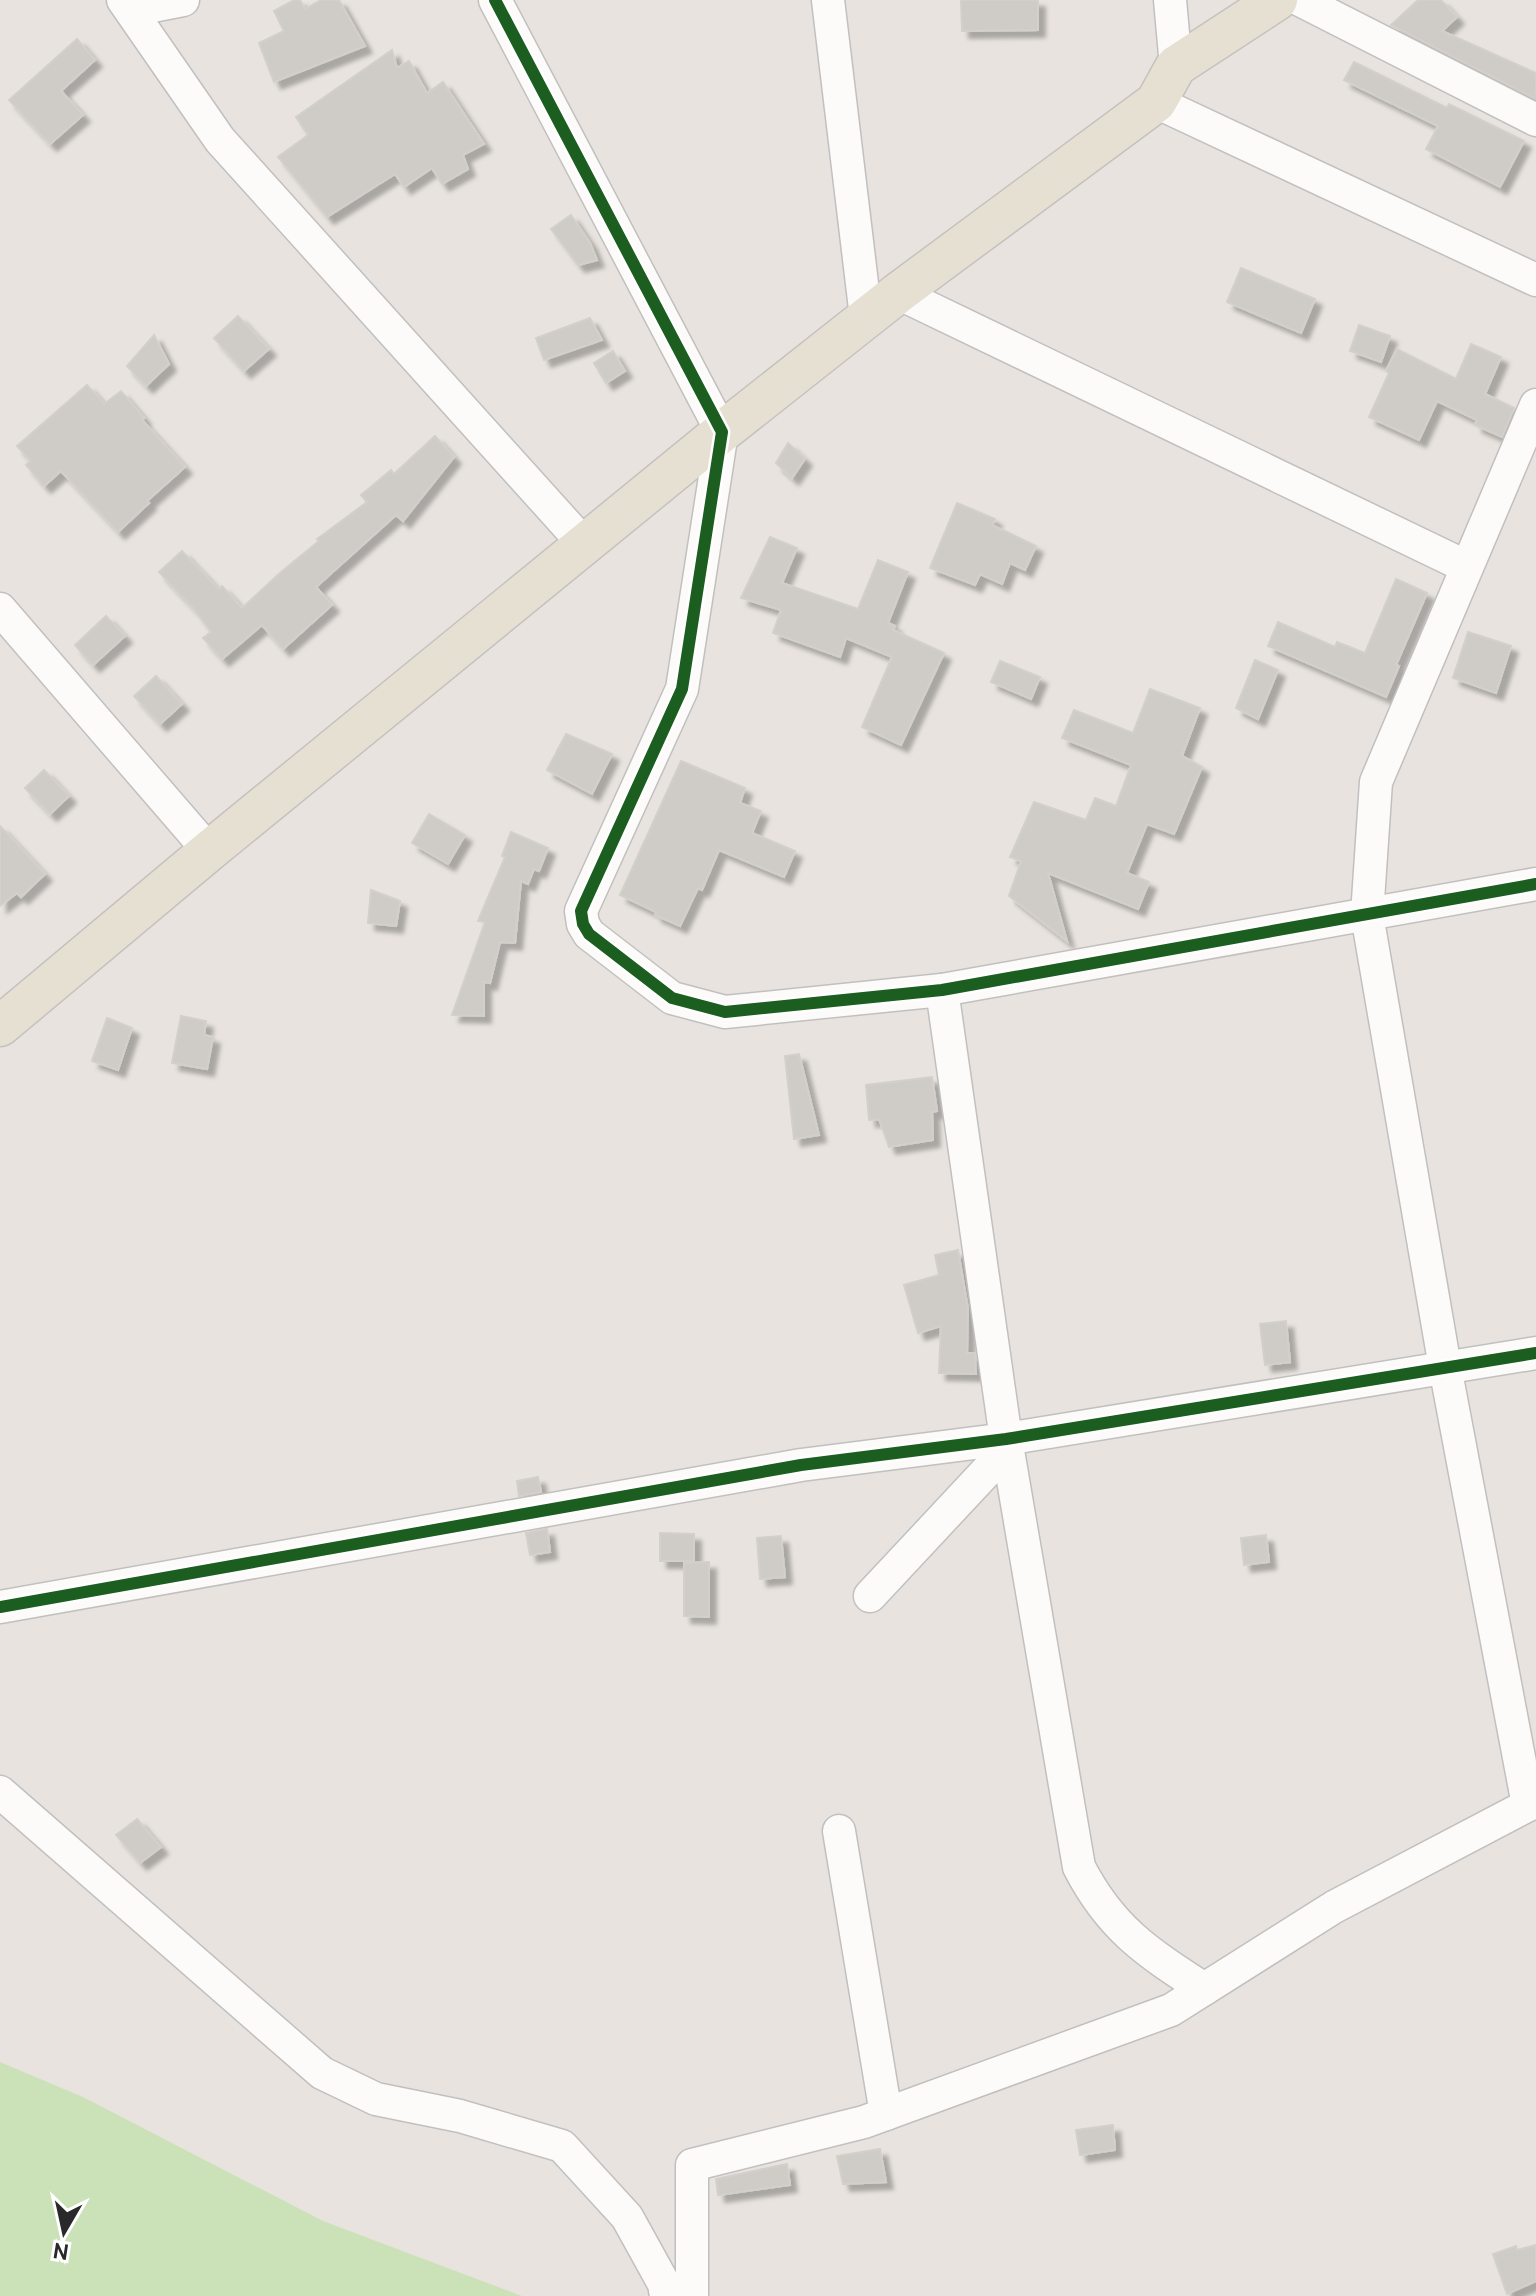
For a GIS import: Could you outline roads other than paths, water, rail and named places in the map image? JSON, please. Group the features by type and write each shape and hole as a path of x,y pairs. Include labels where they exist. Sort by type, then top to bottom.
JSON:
{"main road":[{"path":"0,1026 722,432 866,317 1156,102 1176,66 1277,0"}],"street":[{"path":"183,0 128,5 220,140 585,545"},
{"path":"495,0 722,432 682,689 581,911 589,934 672,998 725,1012 942,990 1536,884"},
{"path":"828,0 866,317"},
{"path":"1170,0 1176,66"},
{"path":"1300,0 1536,120"},
{"path":"1156,102 1536,280"},
{"path":"898,293 1467,567"},
{"path":"692,2296 692,2165 864,2122 1171,2010 1334,1907 1532,1803 1445,1367 1367,915 1376,782 1536,405"},
{"path":"0,609 209,851"},
{"path":"942,990 1006,1439 1079,1867 1090,1889 1113,1921 1152,1955 1204,1989"},
{"path":"0,1607 801,1465 1006,1439 1536,1353"},
{"path":"870,1596 998,1459 1006,1439"},
{"path":"0,1792 322,2073 376,2099 460,2116 562,2146 627,2217 664,2284 666,2296"},
{"path":"839,1831 886,2114"}]}
